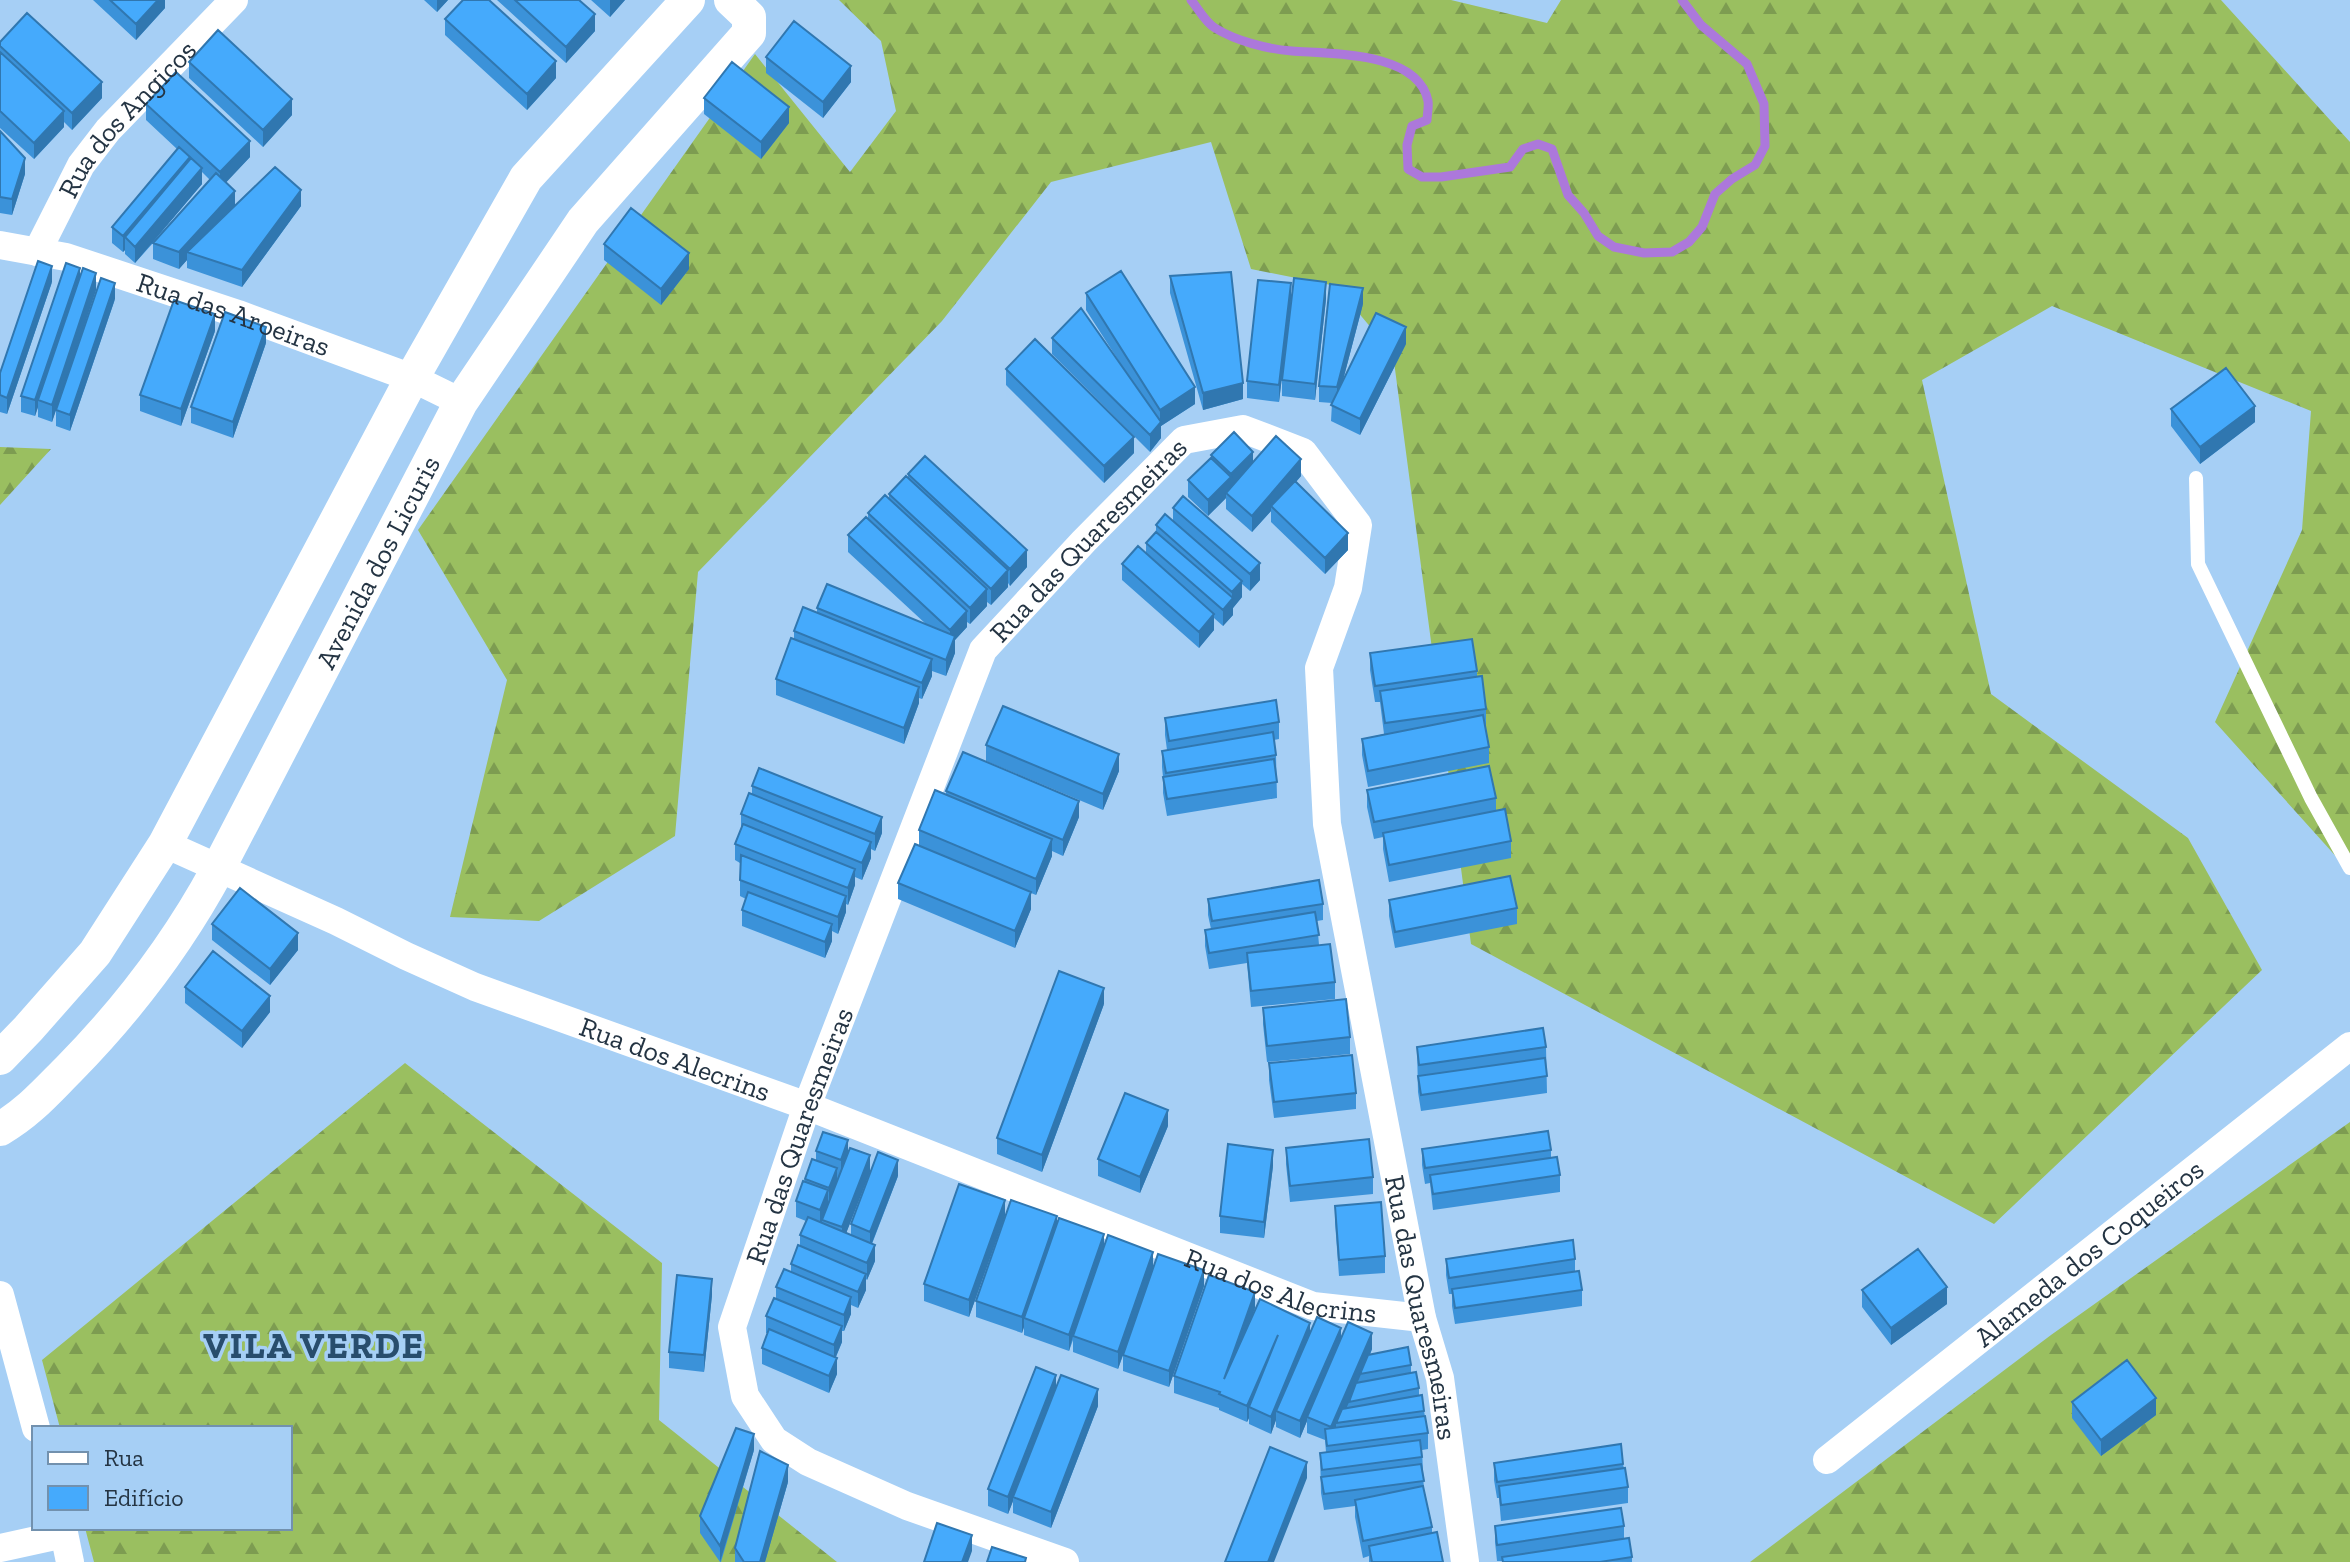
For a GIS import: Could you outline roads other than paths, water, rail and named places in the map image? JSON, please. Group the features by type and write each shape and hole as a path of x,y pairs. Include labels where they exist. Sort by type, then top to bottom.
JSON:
{"street":[{"name":"Rua dos Angicos","path":"37,252 81,165 108,130 234,0"},
{"name":"Avenida dos Licuris","path":"0,1058 95,953 165,844 412,378 526,178 688,0"},
{"name":"Avenida dos Licuris","path":"0,1129 24,1114 95,1043 161,963 218,869 461,402 583,221 749,33 749,17 731,0"},
{"name":"Rua das Aroeiras","path":"0,245 66,257 238,314 412,378 461,402"},
{"name":"Rua das Quaresmeiras","path":"1065,1562 907,1506 808,1462 774,1440 745,1396 732,1327 807,1106 983,650 1084,541 1184,440 1243,429 1303,452 1358,525 1348,588 1319,668 1327,824 1422,1318 1440,1378 1465,1562"},
{"name":"Rua dos Alecrins","path":"165,844 475,987 807,1106 1313,1306 1422,1318"},
{"name":"Alameda dos Coqueiros","path":"1827,1460 2350,1046"},
{"path":"0,1295 35,1426"},
{"path":"0,1548 63,1531 70,1562"}],"lane":[{"path":"2196,478 2198,564 2311,798 2350,868"}],"waterway":[{"path":"1191,0 1211,25 1242,40 1282,50 1370,58 1408,73 1421,85 1428,101 1427,120 1412,126 1407,145 1408,169 1422,177 1510,167 1523,149 1538,144 1552,149 1568,195 1598,236 1614,247 1644,253 1672,252 1689,242 1702,227 1715,194 1755,165 1765,146 1764,104 1747,64 1701,25 1682,0"}],"district":[{"name":"VILA VERDE","path":"314,1345"}]}
